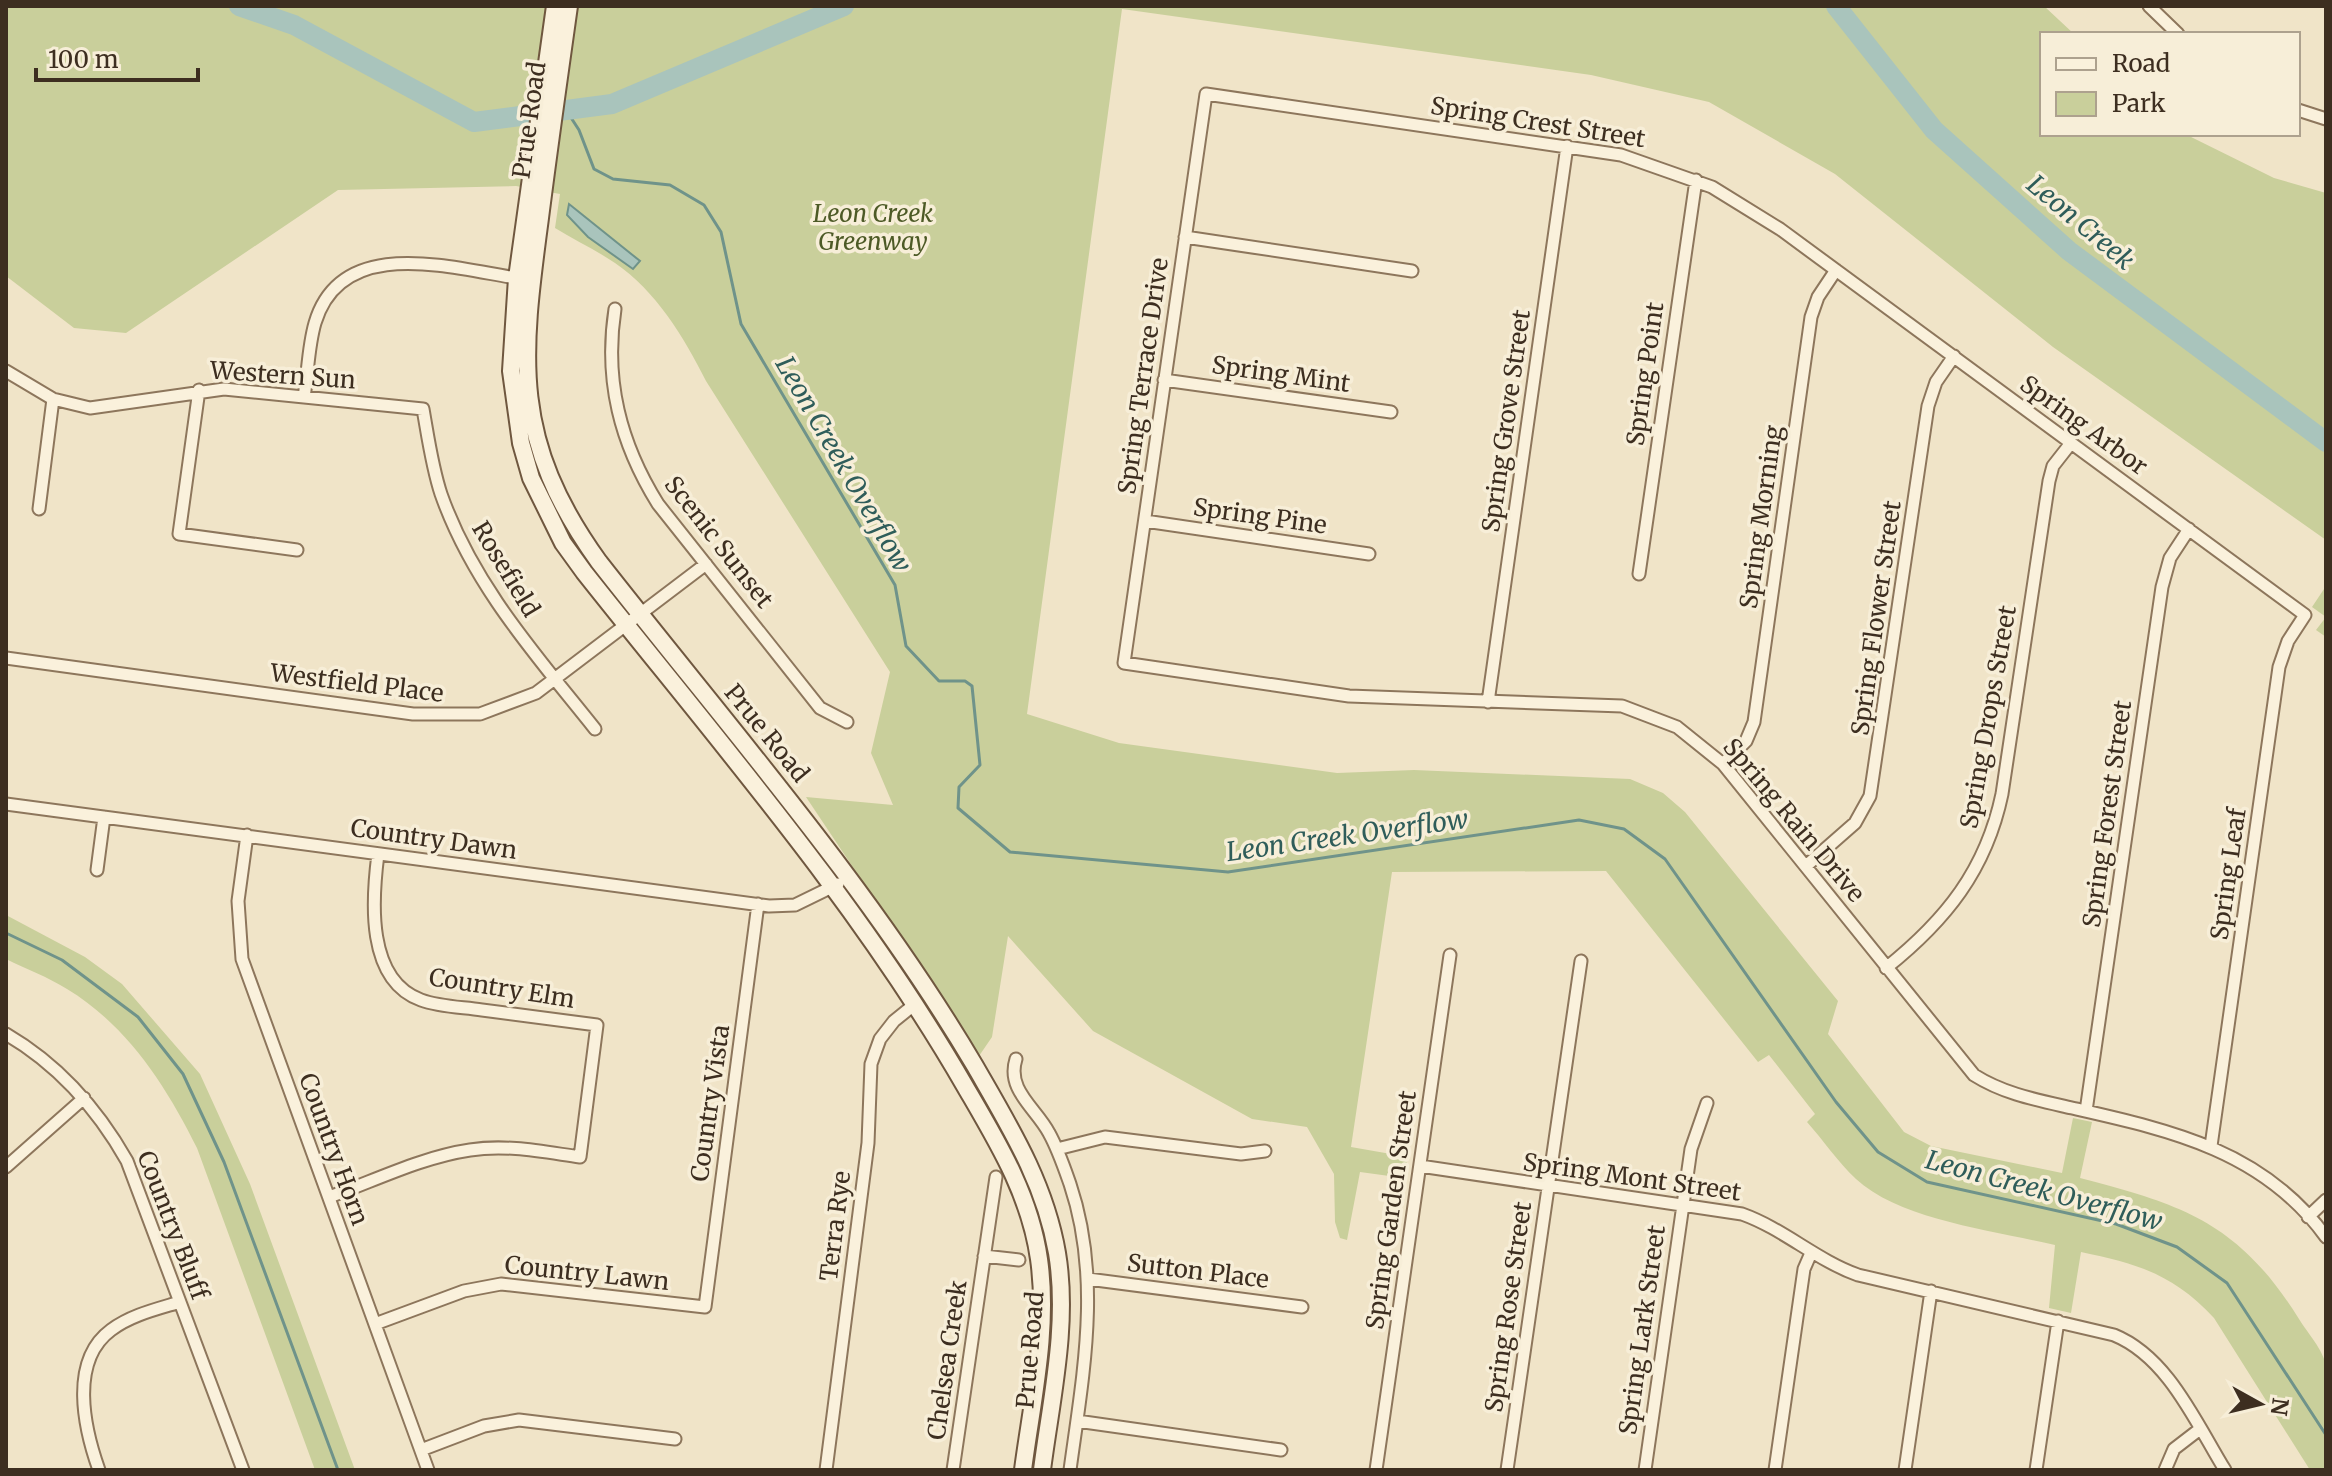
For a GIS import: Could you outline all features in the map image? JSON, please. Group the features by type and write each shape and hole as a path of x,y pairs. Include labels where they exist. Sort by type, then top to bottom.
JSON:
{"main road":[{"name":"Prue Road","path":"555,6 538,182 511,371 521,443 531,478 563,543 834,887 915,1004 1019,1183 1039,1259 1041,1326 1023,1470"},
{"name":"Prue Road","path":"538,182 569,6"},
{"name":"Prue Road","path":"525,279 528,399 547,472 578,533 848,876 944,1015 1037,1176 1058,1255 1060,1327 1042,1470"},
{"path":"1041,1326 1060,1327"}],"street":[{"path":"2149,6 2176,32"},
{"name":"Spring Crest Street","path":"1206,94 1567,146 1647,161 1696,180 1747,208 1836,270"},
{"name":"Spring Terrace Drive","path":"1124,663 1206,94"},
{"path":"2300,111 2326,119"},
{"name":"Spring Grove Street","path":"1488,702 1567,146"},
{"name":"Spring Point","path":"1639,574 1696,180"},
{"path":"1185,237 1412,271"},
{"path":"304,397 315,323 321,310 343,282 368,267 394,262 525,279"},
{"name":"Spring Arbor","path":"1836,270 2305,615"},
{"name":"Spring Morning","path":"1723,764 1746,741 1754,722 1811,317 1818,297 1836,270"},
{"name":"Scenic Sunset","path":"615,309 611,365 622,432 652,494 820,708 847,722"},
{"name":"Spring Flower Street","path":"1806,866 1855,823 1870,796 1928,406 1936,382 1954,356"},
{"name":"Western Sun","path":"6,371 53,399 90,408 126,405 199,390 423,409"},
{"name":"Spring Mint","path":"1164,380 1391,412"},
{"path":"199,390 179,534 297,550"},
{"path":"39,509 53,399"},
{"name":"Rosefield","path":"423,409 440,492 469,558 497,606 595,729"},
{"name":"Spring Drops Street","path":"1886,968 1934,928 1953,905 1989,844 2002,794 2049,481 2053,466 2071,443"},
{"name":"Spring Pine","path":"1145,521 1369,554"},
{"name":"Spring Forest Street","path":"2086,1111 2162,587 2170,558 2189,529"},
{"name":"Westfield Place","path":"6,658 450,717 480,714 511,704 557,681 706,564"},
{"name":"Spring Leaf","path":"2211,1146 2279,667 2288,641 2305,615"},
{"name":"Spring Rain Drive","path":"1124,663 1349,696 1488,702 1584,702 1622,706 1677,727 1723,764 1974,1075 2001,1090 2157,1127 2211,1146 2275,1185 2326,1237"},
{"name":"Country Dawn","path":"6,804 758,904 795,905 834,887 848,876"},
{"path":"97,870 104,817"},
{"name":"Country Horn","path":"247,835 238,901 242,959 428,1470"},
{"name":"Country Elm","path":"329,1197 433,1159 471,1150 527,1149 580,1157 597,1025 432,1003 404,991 388,972 377,934 374,887 378,854"},
{"name":"Country Vista","path":"705,1307 758,904"},
{"name":"Spring Garden Street","path":"1376,1470 1450,955"},
{"name":"Spring Rose Street","path":"1507,1470 1581,961"},
{"name":"Terra Rye","path":"826,1470 868,1143 867,1090 871,1064 880,1039 894,1021 915,1004"},
{"name":"Country Bluff","path":"6,1034 48,1063 84,1098 127,1161 243,1470"},
{"path":"1016,1059 1013,1077 1016,1087 1048,1130 1079,1216 1088,1279 1088,1340 1070,1470"},
{"path":"6,1167 84,1098"},
{"name":"Spring Lark Street","path":"1645,1470 1691,1149 1707,1103"},
{"path":"1057,1149 1105,1137 1241,1154 1265,1151"},
{"name":"Spring Mont Street","path":"1420,1166 1742,1214 1765,1222 1835,1267 1858,1275 2114,1335 2149,1356 2225,1470"},
{"name":"Chelsea Creek","path":"953,1470 996,1177"},
{"path":"2308,1217 2326,1200"},
{"path":"1775,1470 1804,1269 1811,1253"},
{"name":"Chelsea Creek","path":"984,1256 1019,1260"},
{"name":"Sutton Place","path":"1088,1279 1302,1307"},
{"name":"Country Lawn","path":"375,1324 464,1291 501,1284 705,1307"},
{"path":"1905,1470 1931,1291"},
{"path":"99,1470 85,1411 89,1359 110,1330 128,1319 180,1302"},
{"path":"2036,1470 2058,1321"},
{"path":"421,1450 484,1426 519,1420 675,1439"},
{"path":"1077,1421 1281,1450"},
{"path":"2165,1470 2174,1449 2200,1429"}],"green space":[{"name":"Leon Creek Greenway","path":"6,6 2044,6 2072,32 2040,32 2040,136 2189,136 2274,178 2326,193 2326,540 2053,347 1835,174 1709,102 1591,75 1122,9 1027,714 1119,743 1337,773 1414,770 1630,779 1663,793 1685,812 1838,1001 1828,1034 1904,1132 1931,1146 2062,1173 2073,1118 2092,1122 2080,1178 2179,1209 2231,1239 2254,1260 2277,1286 2325,1360 2328,1392 2326,1470 2310,1470 2214,1318 2169,1281 2120,1261 2081,1252 2071,1313 2049,1308 2055,1245 1923,1214 1897,1205 1856,1179 1807,1122 1815,1114 1769,1055 1758,1062 1606,871 1392,872 1351,1147 1408,1157 1404,1178 1360,1172 1347,1240 1340,1238 1335,1222 1334,1174 1307,1127 1252,1119 1093,1031 1008,936 992,1037 979,1056 806,797 893,805 871,753 890,672 668,316 630,274 555,228 560,194 516,186 338,190 126,333 74,328 6,276"},
{"path":"2326,586 2326,617 2312,607"},
{"path":"2326,617 2326,637 2316,630"},
{"path":"688,689 712,714 831,866 824,863"},
{"path":"6,915 85,957 122,984 200,1074 250,1184 355,1470 315,1470 197,1148 172,1102 143,1059 109,1021 67,989 6,959"}],"water":[{"path":"569,204 640,261 633,269 588,237 567,215"}],"waterway":[{"name":"Leon Creek","path":"239,6 294,25 474,122 612,104 844,6"},
{"name":"Leon Creek","path":"1836,6 1934,130 2069,251 2326,442"},
{"name":"Leon Creek Overflow","path":"566,110 579,130 594,169 613,179 670,185 704,205 721,232 741,324 895,585 906,646 939,681 965,681 972,686 980,765 959,787 958,808 1010,852 1228,872 1579,820 1624,829 1665,859 1836,1102 1878,1152 1927,1182 2116,1224 2177,1247 2227,1283 2326,1435"},
{"path":"6,933 62,960 138,1017 183,1074 224,1162 338,1470"}]}
